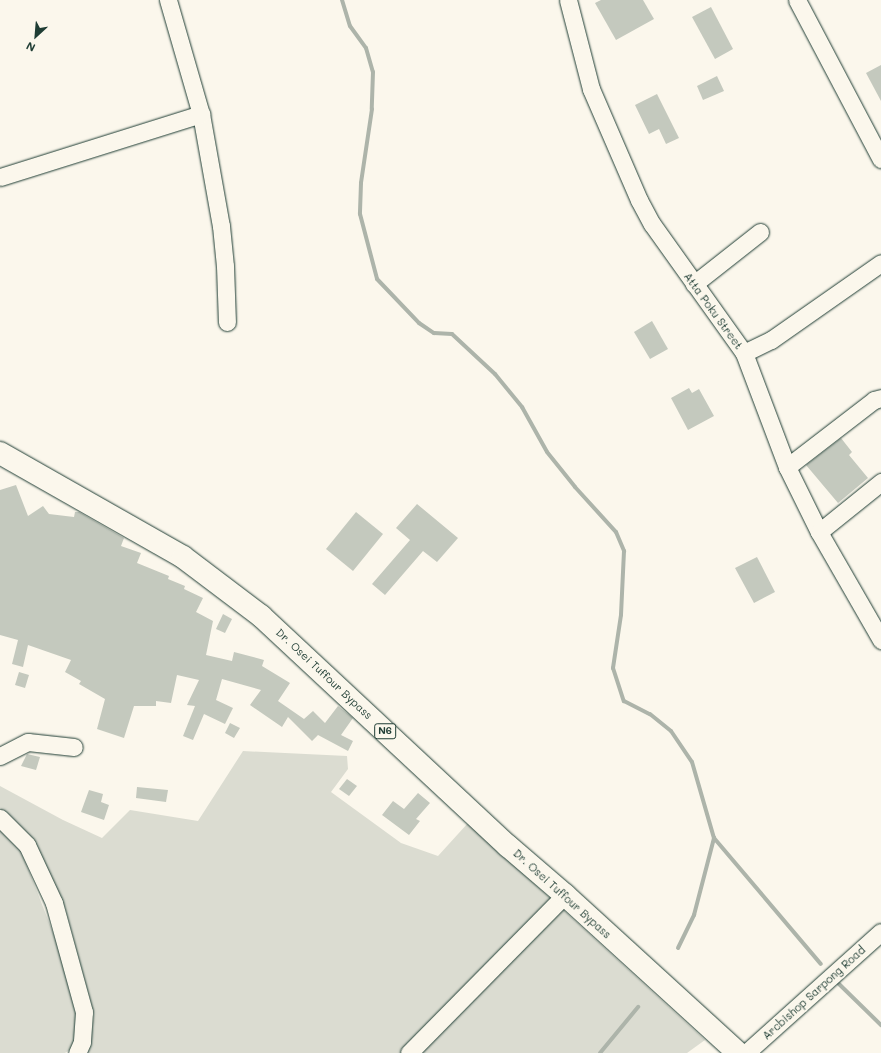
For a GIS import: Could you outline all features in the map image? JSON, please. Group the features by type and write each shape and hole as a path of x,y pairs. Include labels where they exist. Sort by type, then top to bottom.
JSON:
{"highway":[{"name":"Dr. Osei Tuffour Bypass","path":"0,453 183,557 261,616 508,846 565,894 738,1053"}],"street":[{"path":"168,0 201,114 221,226 227,322"},
{"name":"Atta Poku Street","path":"568,0 591,89 601,115 652,224 744,354 787,467 819,532 881,640"},
{"path":"797,0 881,159"},
{"path":"0,177 201,114"},
{"path":"694,284 760,232"},
{"path":"744,354 771,340 881,263"},
{"path":"787,467 874,400 881,398"},
{"path":"819,532 881,482"},
{"path":"0,756 28,742 74,747"},
{"path":"0,818 27,845 54,903 84,1012 82,1042 77,1053"},
{"path":"409,1053 565,894"},
{"name":"Arcbishop Sarpong Road","path":"746,1053 881,932"}],"shaded area":[{"path":"243,751 347,756 348,769 331,792 401,843 438,856 468,823 705,1040 687,1053 86,1053 90,1045 94,1014 65,907 40,854 0,808 0,786 63,820 102,838 130,810 198,821"},
{"path":"0,826 18,843 79,999 73,1048 65,1053 0,1053"}],"building":[{"path":"601,0 643,0 654,19 616,40 595,3"},
{"path":"711,7 733,49 715,59 692,17"},
{"path":"881,65 881,101 866,73"},
{"path":"717,76 724,91 703,100 697,86"},
{"path":"657,94 679,138 666,144 659,129 649,134 635,105"},
{"path":"652,321 668,349 650,359 634,332"},
{"path":"689,388 692,393 699,389 714,416 688,430 671,398"},
{"path":"841,438 852,452 849,455 868,478 838,503 806,465"},
{"path":"16,485 28,516 43,506 49,514 74,517 75,512 79,512 124,538 121,546 141,553 137,563 169,576 168,579 185,586 184,589 203,598 196,612 213,621 206,655 232,661 234,652 264,660 262,666 290,683 278,701 304,719 313,711 325,723 338,706 353,718 341,735 353,741 348,751 318,735 312,741 288,717 282,727 250,705 261,690 222,679 216,700 233,708 225,724 204,714 193,740 183,736 195,706 187,705 199,680 177,675 171,703 156,701 156,706 134,706 124,738 97,729 105,699 79,684 81,681 65,672 71,660 28,645 23,667 12,664 18,640 0,635 0,490"},
{"path":"417,504 458,538 437,562 423,551 385,595 372,584 410,540 396,528"},
{"path":"356,512 383,534 353,571 326,549"},
{"path":"757,557 775,592 754,603 735,568"},
{"path":"223,614 232,619 225,633 216,629"},
{"path":"19,672 29,675 25,688 15,685"},
{"path":"230,723 240,728 234,738 225,733"},
{"path":"27,754 40,757 36,770 21,766"},
{"path":"347,779 357,786 349,796 339,789"},
{"path":"137,787 168,790 166,802 136,798"},
{"path":"89,790 103,794 101,802 109,805 104,820 81,812"},
{"path":"418,793 430,803 416,819 420,821 409,835 382,815 393,801 404,809"}],"waterway":[{"path":"342,0 350,26 366,48 373,72 372,109 361,183 360,214 377,279 419,323 434,333 452,334 495,374 522,407 547,452 575,487 616,532 624,551 621,615 613,668 624,701 650,714 671,731 692,762 714,838 821,964"},
{"path":"678,948 694,915 714,838"},
{"path":"839,984 881,1025"},
{"path":"600,1053 638,1007"}]}
